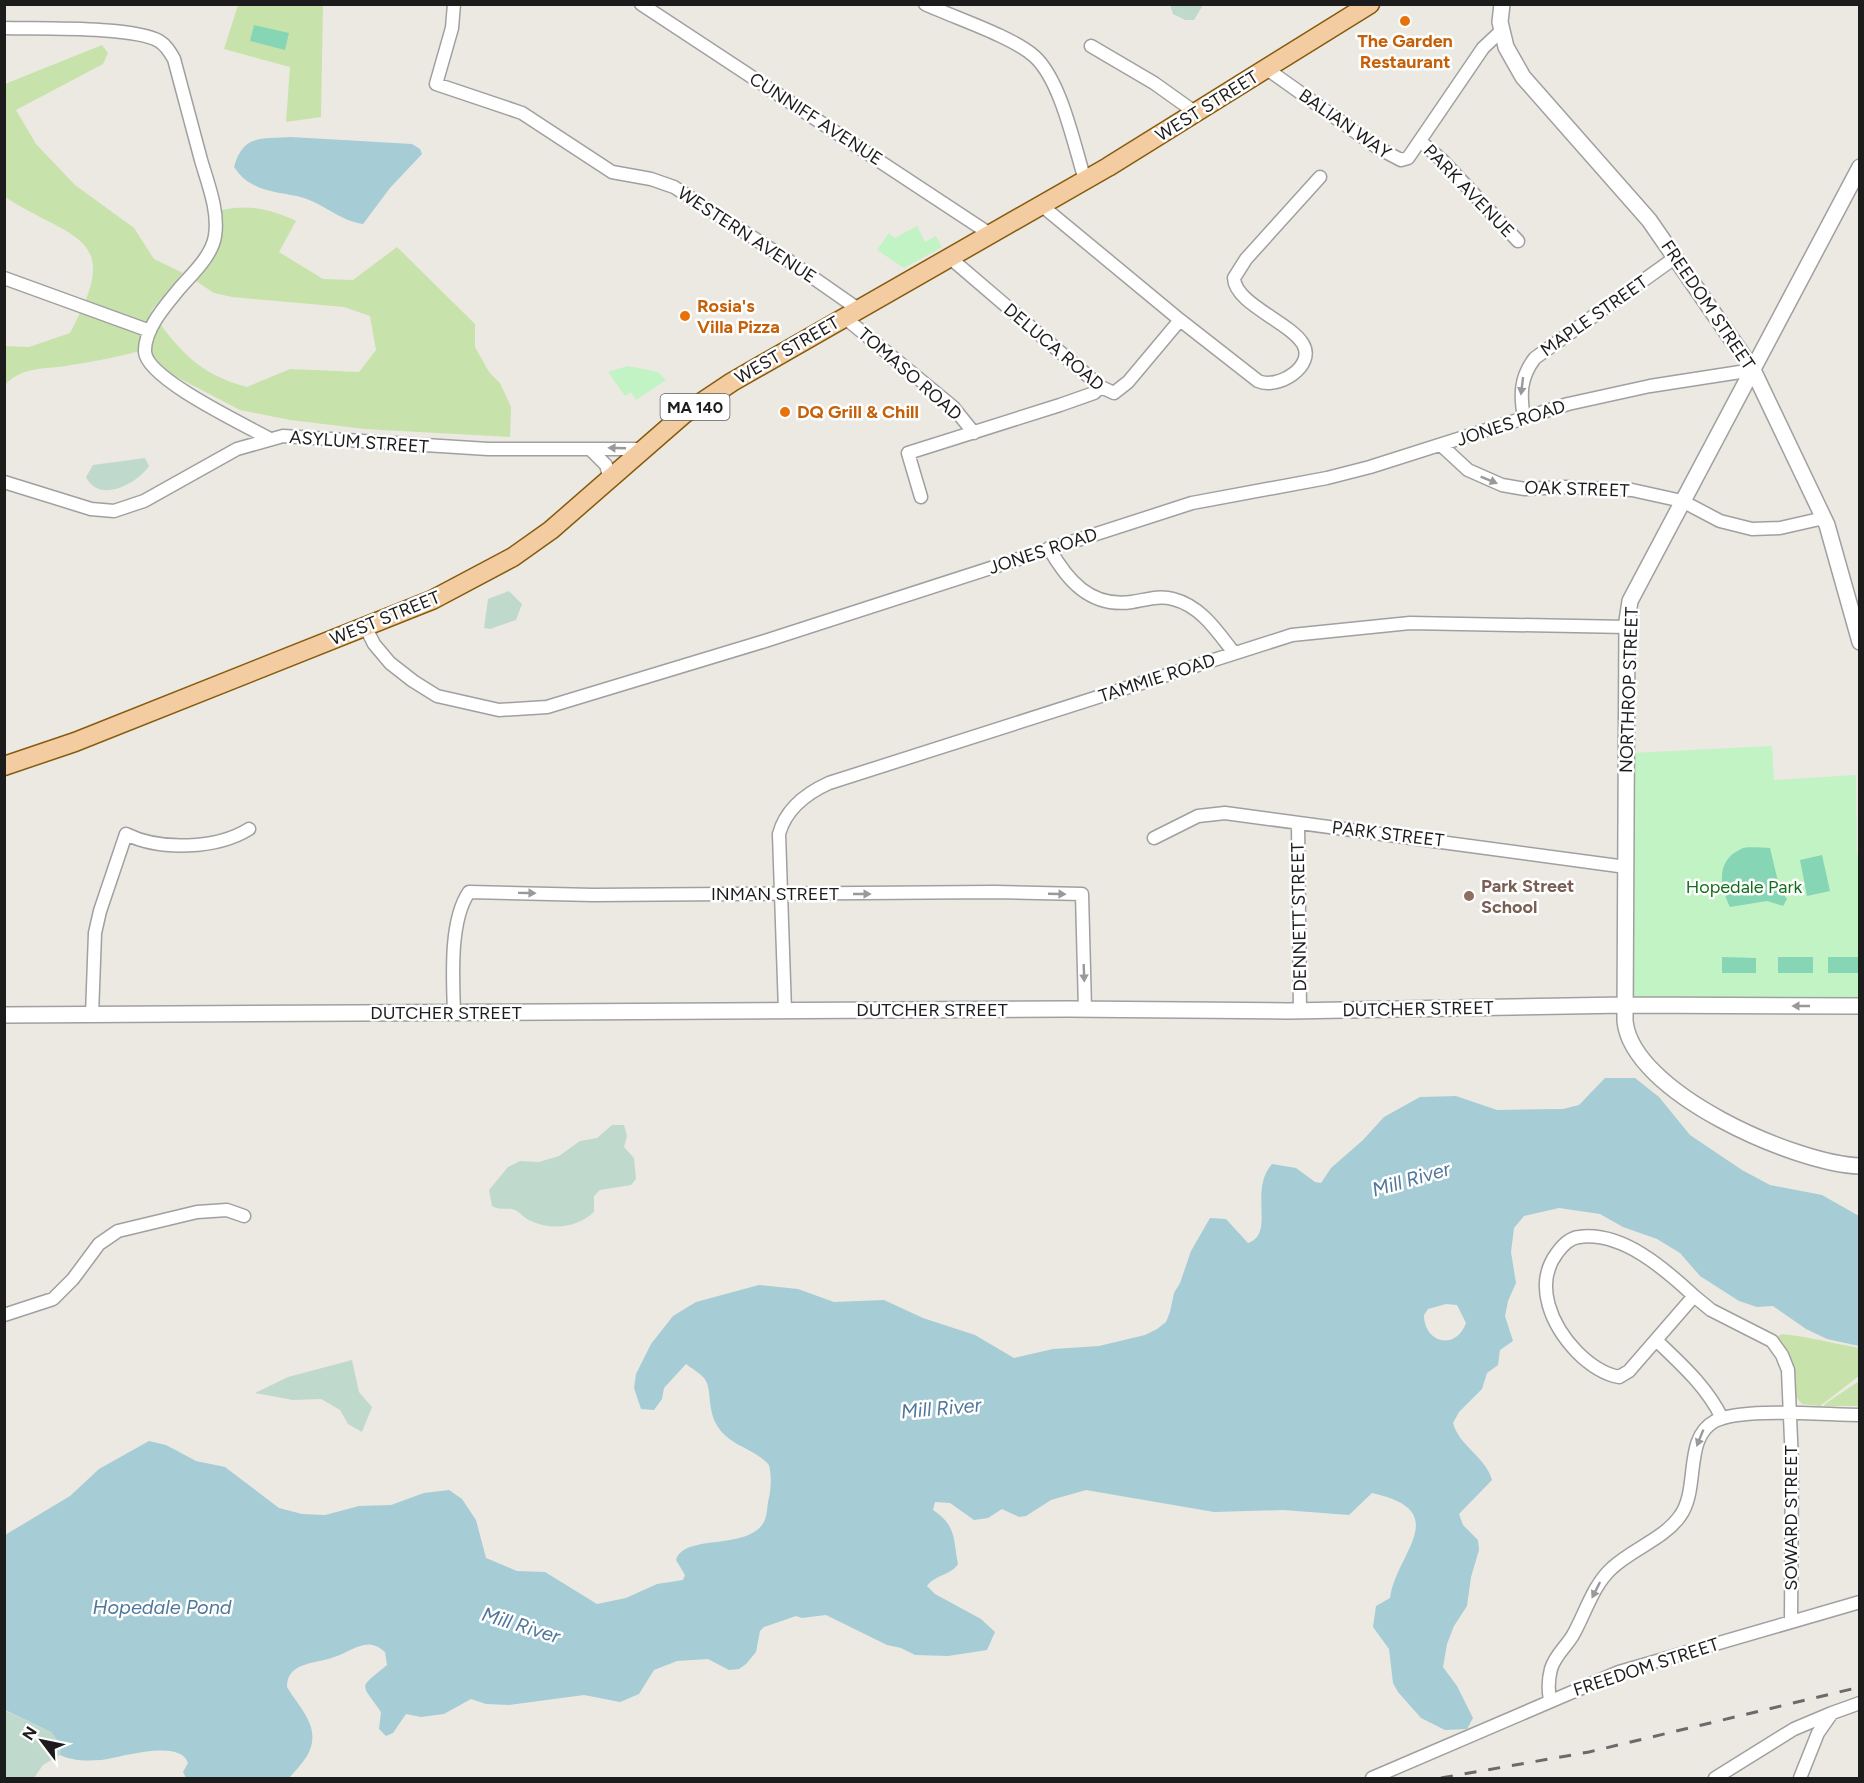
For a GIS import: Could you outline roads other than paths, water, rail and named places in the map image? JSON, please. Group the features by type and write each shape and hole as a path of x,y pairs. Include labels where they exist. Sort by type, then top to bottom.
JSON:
{"main road":[{"name":"WEST STREET","path":"4,766 75,742 432,600 513,557 551,530 684,414 732,382 1085,180 1370,4"}],"street":[{"name":"WESTERN AVENUE","path":"454,4 452,28 436,84 522,113 612,172 651,179 674,187 785,258 851,313"},
{"name":"CUNNIFF AVENUE","path":"642,4 990,234"},
{"path":"925,4 1008,41 1036,57 1058,96 1085,180"},
{"name":"FREEDOM STREET","path":"1502,4 1502,31 1509,55 1523,77 1636,203 1753,370 1824,518 1860,642"},
{"path":"4,28 138,34 163,43 174,59 213,204 215,237 203,259 161,312 150,331 146,343 146,357 159,374 196,399 270,439"},
{"path":"1420,141 1483,48 1502,31"},
{"path":"1091,46 1154,83 1196,113"},
{"name":"BALIAN WAY","path":"1268,69 1394,159 1408,158 1420,141"},
{"name":"PARK AVENUE","path":"1420,141 1442,160 1518,241"},
{"name":"NORTHROP STREET","path":"1860,167 1634,591 1627,627 1625,1005 1626,1031 1634,1049 1662,1078 1700,1109 1728,1125 1787,1148 1827,1161 1860,1166"},
{"path":"1041,205 1258,381 1272,385 1289,378 1295,372 1306,354 1305,346 1291,331 1238,289 1234,278 1246,259 1320,177"},
{"name":"DELUCA ROAD","path":"949,257 1101,387 1113,393 1128,382 1180,320"},
{"name":"MAPLE STREET","path":"1524,418 1521,397 1523,378 1535,358 1676,257"},
{"path":"4,278 150,331"},
{"name":"TOMASO ROAD","path":"851,313 953,407 974,434"},
{"name":"JONES ROAD","path":"365,626 374,644 390,663 413,681 438,696 499,710 547,707 765,641 1192,503 1328,478 1442,446 1568,404 1640,388 1753,370"},
{"name":"TOMASO ROAD","path":"921,497 908,453 974,434 1094,393 1101,387"},
{"name":"ASYLUM STREET","path":"4,482 91,508 114,511 144,501 237,449 283,436 488,449 643,449"},
{"name":"OAK STREET","path":"1442,446 1468,470 1502,484 1525,489 1565,487 1632,490 1682,501 1720,521 1752,529 1780,528 1824,518"},
{"path":"591,449 606,465 610,479"},
{"path":"1049,548 1068,578 1086,594 1103,601 1119,603 1159,597 1182,602 1202,615 1234,653"},
{"name":"TAMMIE ROAD","path":"785,1011 779,842 781,828 796,804 818,788 852,774 1299,634 1390,624 1627,627"},
{"name":"PARK STREET","path":"1154,838 1198,816 1212,813 1626,867"},
{"name":"DENNETT STREET","path":"1298,823 1300,1011"},
{"path":"92,1015 95,933 100,911 126,834 147,843 214,842 230,839 249,829"},
{"name":"INMAN STREET","path":"454,1013 456,939 461,904 469,892 1082,894 1085,1009"},
{"name":"DUTCHER STREET","path":"4,1015 1085,1009 1300,1011 1625,1005 1860,1006"},
{"path":"4,1315 53,1299 73,1279 99,1244 118,1231 197,1212 227,1210 244,1216"},
{"path":"1579,1237 1614,1243 1659,1265 1694,1296 1629,1371 1619,1377 1606,1373 1581,1356 1557,1327 1547,1303 1549,1267 1562,1247 1579,1237"},
{"name":"SOWARD STREET","path":"1694,1296 1712,1310 1772,1341 1782,1355 1788,1370 1791,1414 1791,1622"},
{"path":"1656,1340 1698,1381 1712,1398 1722,1418"},
{"path":"1550,1700 1548,1686 1555,1659 1572,1637 1602,1580 1620,1561 1665,1531 1682,1514 1690,1495 1700,1435 1704,1429 1722,1418 1791,1414 1860,1415"},
{"name":"FREEDOM STREET","path":"1372,1779 1619,1672 1860,1602"},
{"path":"1715,1779 1794,1729 1860,1703"},
{"path":"1800,1779 1818,1733 1832,1713"}],"water":[{"path":"291,137 412,144 420,149 422,154 390,188 363,224 347,220 304,198 260,188 240,175 234,167 243,149 255,140"},
{"name":"Hopedale Pond","path":"1605,1078 1635,1078 1659,1097 1690,1135 1742,1170 1770,1185 1822,1195 1859,1216 1859,1346 1827,1339 1806,1329 1773,1306 1757,1307 1739,1301 1700,1276 1680,1253 1657,1239 1623,1227 1600,1214 1559,1208 1524,1216 1514,1228 1511,1252 1516,1283 1508,1301 1505,1316 1513,1341 1500,1350 1498,1365 1487,1373 1482,1389 1459,1412 1453,1423 1461,1438 1489,1472 1492,1480 1459,1514 1463,1525 1478,1540 1479,1550 1471,1577 1467,1606 1454,1626 1447,1644 1443,1667 1457,1686 1473,1718 1467,1729 1445,1730 1421,1718 1393,1683 1389,1649 1373,1627 1376,1606 1390,1598 1394,1581 1409,1550 1416,1522 1411,1511 1397,1501 1372,1493 1349,1515 1283,1510 1214,1512 1086,1490 1051,1500 1026,1516 1019,1517 1002,1509 988,1518 974,1520 950,1503 935,1502 933,1510 946,1522 953,1534 958,1564 927,1586 935,1594 981,1619 995,1632 987,1650 948,1656 915,1655 901,1648 887,1645 826,1615 802,1618 796,1616 764,1627 760,1631 756,1652 739,1669 729,1670 708,1659 677,1661 654,1670 639,1694 620,1702 584,1695 509,1705 486,1704 471,1699 444,1714 421,1717 406,1714 393,1733 386,1736 379,1729 381,1712 365,1687 387,1665 385,1652 372,1645 360,1646 334,1657 297,1668 288,1679 287,1687 308,1719 312,1736 307,1756 289,1778 186,1778 183,1772 188,1763 183,1756 174,1752 148,1751 101,1760 70,1758 60,1755 61,1745 51,1732 5,1710 5,1535 70,1496 99,1469 149,1441 166,1445 196,1461 225,1467 279,1508 302,1514 325,1515 359,1506 391,1505 424,1493 449,1490 462,1499 476,1520 486,1558 517,1571 545,1572 597,1604 626,1598 657,1584 683,1580 685,1575 676,1560 681,1552 690,1547 753,1533 764,1523 766,1517 771,1484 769,1465 729,1439 718,1427 712,1413 707,1383 702,1376 686,1364 664,1388 662,1399 654,1410 641,1409 634,1388 636,1374 651,1344 673,1316 696,1302 759,1285 798,1289 834,1302 884,1300 923,1318 975,1335 1014,1358 1053,1349 1099,1346 1145,1335 1166,1322 1174,1293 1180,1283 1191,1251 1210,1218 1226,1219 1248,1243 1256,1238 1262,1221 1262,1186 1265,1175 1272,1164 1296,1168 1315,1182 1321,1183 1331,1168 1363,1140 1384,1117 1420,1097 1456,1096 1497,1110 1563,1109 1579,1105","holes":["1446,1304 1457,1305 1466,1323 1455,1338 1441,1340 1429,1332 1425,1325 1424,1315 1428,1309"]}],"railway":[{"path":"1441,1778 1589,1752 1860,1687"}],"place":[{"name":"The Garden Restaurant","path":"1405,21"},
{"name":"Rosia's Villa Pizza","path":"685,316"},
{"name":"DQ Grill & Chill","path":"785,412"},
{"name":"Park Street School","path":"1469,896"}],"park label":[{"name":"Hopedale Park","path":"1744,887"}],"water label":[{"name":"Mill River","path":"1411,1179"},
{"name":"Mill River","path":"941,1408"},
{"name":"Mill River","path":"521,1625"}]}
